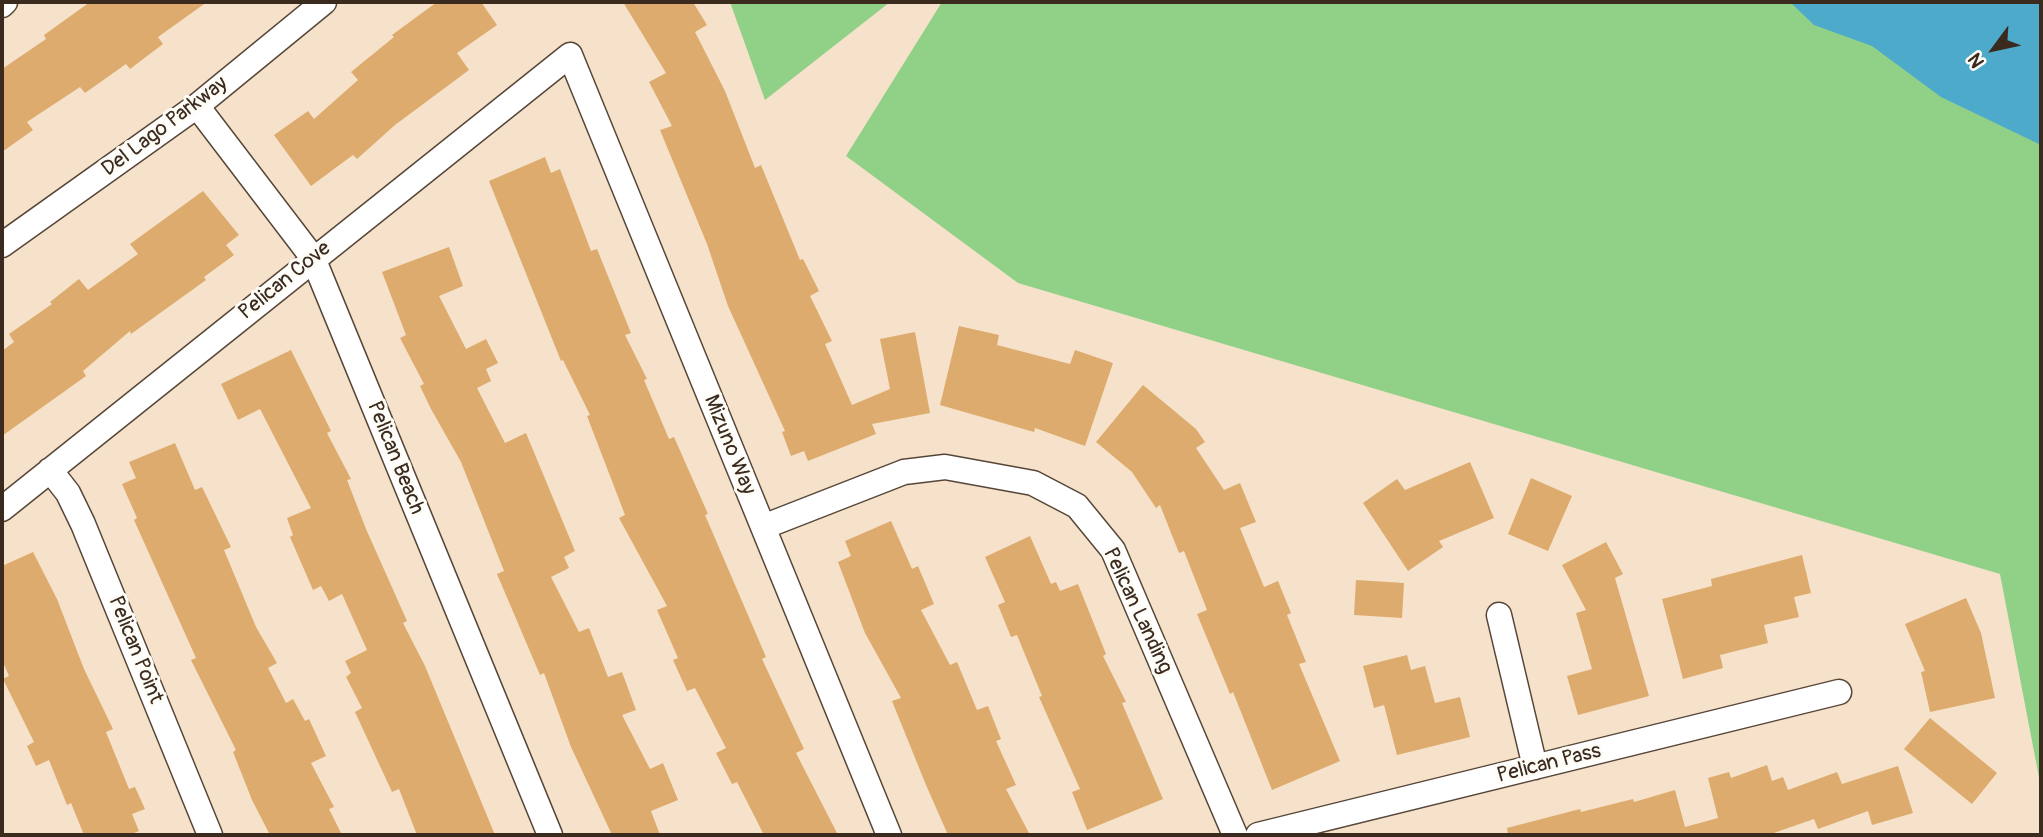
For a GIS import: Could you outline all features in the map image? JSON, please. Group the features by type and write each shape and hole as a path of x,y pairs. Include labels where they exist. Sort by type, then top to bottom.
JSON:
{"street":[{"name":"Del Lago Parkway","path":"2,245 197,106 324,2"},
{"name":"Pelican Cove","path":"2,509 570,55"},
{"name":"Mizuno Way","path":"570,55 889,835"},
{"name":"Pelican Beach","path":"197,106 313,258 550,835"},
{"name":"Pelican Landing","path":"763,527 904,472 945,467 1033,483 1077,506 1113,550 1236,835"},
{"name":"Pelican Point","path":"50,470 68,493 83,524 210,835"},
{"path":"1499,615 1535,767"},
{"name":"Pelican Pass","path":"1258,835 1839,692"}],"green space":[{"path":"730,2 890,2 765,100"},
{"path":"942,2 2041,2 2041,788 2000,574 1018,283 846,156"}],"water":[{"path":"1790,2 2041,2 2041,145 1941,97 1872,46 1814,25"}],"building":[{"path":"90,2 207,2 158,37 163,44 130,69 126,64 85,93 80,87 27,122 33,130 2,152 2,69 46,39 44,35"},
{"path":"437,2 481,2 497,25 457,53 469,70 395,125 357,159 353,155 311,186 274,135 308,111 314,119 358,80 351,72 394,37 392,35"},
{"path":"623,2 693,2 707,25 695,32 725,91 755,168 761,165 800,260 803,259 819,291 810,296 832,341 825,344 852,405 890,389 880,339 915,332 930,413 872,424 876,434 808,461 804,451 791,456 782,432 785,431 728,306 707,244 660,130 672,126 649,82 666,73"},
{"path":"545,157 551,173 560,169 591,251 597,249 631,333 625,335 647,379 644,380 669,439 674,437 708,514 705,515 766,657 762,659 804,749 796,753 838,835 764,835 737,782 732,784 716,753 726,748 695,688 687,691 673,660 678,658 657,610 667,606 619,518 625,515 587,416 590,415 563,360 561,361 489,181"},
{"path":"203,191 239,235 226,245 234,255 204,277 206,280 131,334 130,331 83,371 86,376 2,436 2,351 14,342 9,334 52,304 50,302 79,279 88,290 138,254 130,244"},
{"path":"449,247 463,286 439,296 466,349 486,339 498,363 486,369 491,381 477,388 505,443 526,433 575,551 564,557 569,568 551,577 579,632 589,628 608,677 622,672 636,710 622,715 650,769 663,763 678,800 651,811 660,835 612,835 571,747 544,673 540,675 497,574 504,571 461,462 431,409 420,386 424,384 400,338 406,335 382,272"},
{"path":"959,326 999,335 997,345 1070,364 1075,350 1113,363 1085,446 1035,428 1034,432 940,405"},
{"path":"291,350 331,431 327,433 351,479 347,480 366,529 407,621 403,623 425,666 495,835 417,835 399,789 392,792 355,712 362,708 346,677 351,673 345,661 367,650 342,594 329,601 321,586 313,590 290,537 293,535 287,518 311,508 260,409 238,420 221,384"},
{"path":"1143,385 1196,429 1205,442 1196,448 1224,490 1240,483 1256,522 1240,528 1264,587 1278,581 1291,613 1287,615 1306,662 1299,664 1340,761 1272,790 1233,692 1230,694 1197,614 1207,610 1184,551 1179,553 1160,505 1156,508 1132,472 1096,442"},
{"path":"175,443 195,490 202,487 231,547 224,550 256,627 277,663 268,668 286,703 293,699 305,721 309,719 326,756 311,763 334,807 329,809 342,835 270,835 252,800 233,752 236,750 191,660 196,658 134,520 137,518 122,484 136,478 129,462"},
{"path":"1470,462 1494,518 1439,541 1443,547 1408,571 1363,503 1397,479 1405,490"},
{"path":"1531,478 1572,496 1548,551 1508,534"},
{"path":"891,521 912,569 918,566 934,604 921,610 950,665 957,662 977,710 988,706 1001,739 996,741 1016,785 1006,789 1030,835 948,835 892,701 901,698 865,633 838,562 851,556 845,541"},
{"path":"1030,536 1051,584 1056,582 1060,591 1078,584 1106,654 1103,656 1126,702 1122,703 1163,799 1087,830 1072,792 1080,789 1039,697 1042,696 1017,635 1011,637 998,605 1005,602 985,557"},
{"path":"1606,542 1623,574 1615,578 1649,696 1578,715 1567,676 1592,669 1576,613 1586,610 1562,565"},
{"path":"33,552 57,599 84,669 113,729 106,732 129,789 135,787 145,809 132,814 139,831 129,835 84,835 71,803 67,805 49,760 36,766 27,746 34,742 3,679 9,676 2,660 2,566"},
{"path":"1802,555 1811,593 1794,597 1799,617 1764,625 1768,643 1720,655 1723,668 1683,679 1662,599 1712,586 1711,579"},
{"path":"1356,580 1404,583 1402,618 1354,615"},
{"path":"1966,598 1981,633 1995,698 1930,712 1921,672 1925,671 1905,624"},
{"path":"1407,655 1411,670 1425,666 1435,703 1460,697 1470,737 1397,755 1384,705 1374,708 1363,666"},
{"path":"1930,718 1997,773 1972,804 1904,749"},
{"path":"1767,765 1772,781 1783,777 1788,790 1837,772 1842,784 1898,766 1913,813 1872,825 1868,811 1818,829 1814,819 1768,835 1508,835 1507,828 1580,809 1581,812 1633,799 1634,802 1675,790 1685,827 1718,818 1708,778 1729,772 1731,778"}]}
